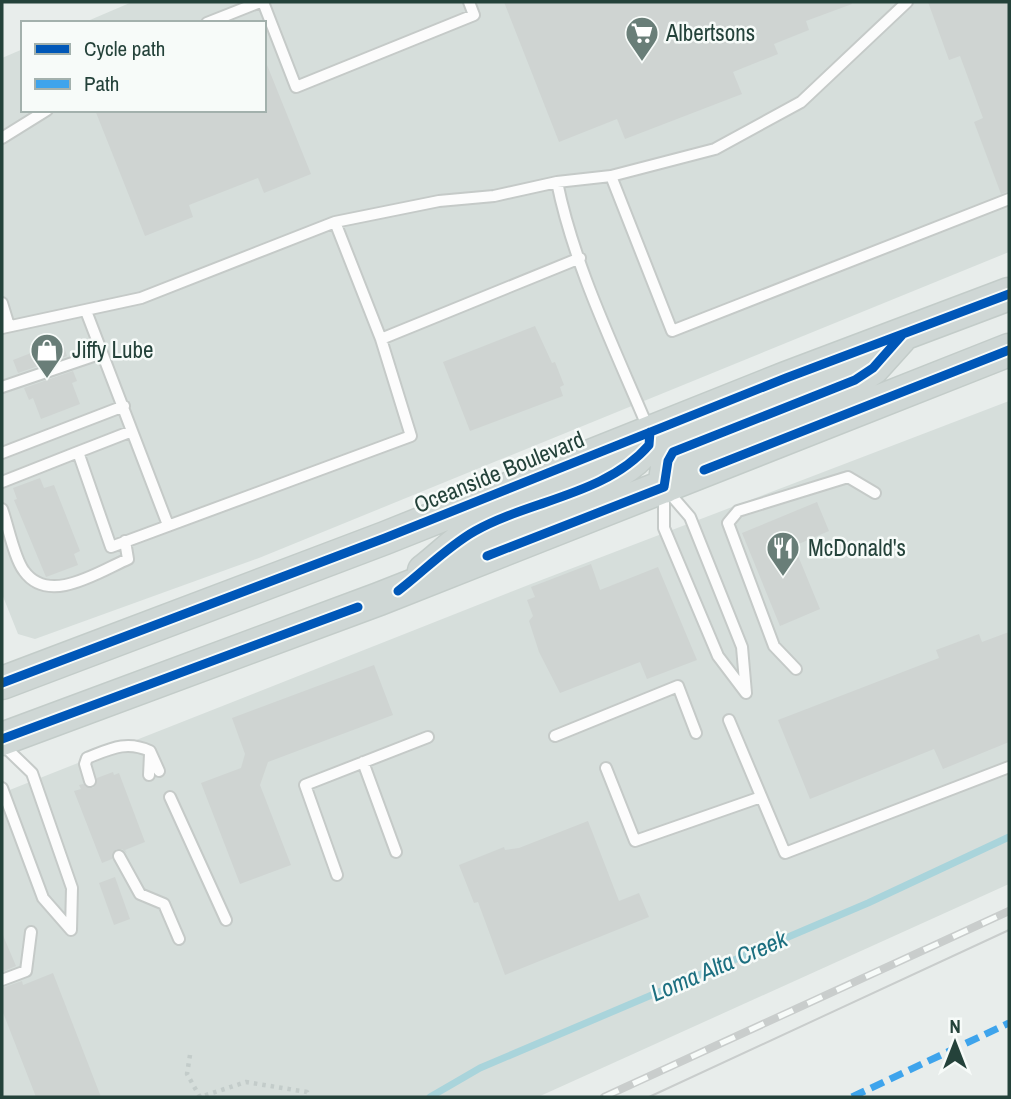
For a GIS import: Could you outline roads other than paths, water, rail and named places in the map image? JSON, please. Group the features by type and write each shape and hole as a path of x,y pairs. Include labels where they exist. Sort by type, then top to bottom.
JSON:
{"main road":[{"name":"Oceanside Boulevard","path":"2,683 385,538 650,432 1009,294"},
{"path":"664,487 668,461 673,452 855,380 873,368 903,334"},
{"path":"2,742 398,591 1009,350"},
{"path":"398,591 475,531 604,478 629,463 649,445 650,432"}],"lane":[{"path":"212,21 261,2 296,87 474,15 469,2"},
{"path":"2,303 5,327 86,311 141,298 335,222 439,201 494,196 557,182 611,176 715,149 802,102 907,2"},
{"path":"2,138 44,112"},
{"path":"611,176 672,331 1009,199"},
{"path":"557,182 563,211 580,258 650,432"},
{"path":"78,453 111,547 411,436 381,339 335,222"},
{"path":"381,339 580,258"},
{"path":"86,311 168,525"},
{"path":"2,387 102,353"},
{"path":"2,453 124,406"},
{"path":"2,482 132,431"},
{"path":"796,668 774,646 728,523 738,511 848,477 875,493"},
{"path":"664,487 690,517 742,647 746,693 718,656 664,528 664,487"},
{"path":"2,509 24,571 44,586 65,586 128,559 125,541"},
{"path":"555,736 678,686 696,733"},
{"path":"729,720 785,853 1009,767"},
{"path":"337,875 305,785 428,737"},
{"path":"2,742 32,773 72,888 71,930 43,898 2,788"},
{"path":"90,781 85,764 88,758 119,745 135,744 150,751 158,771"},
{"path":"363,762 396,852"},
{"path":"606,768 635,841 761,797"},
{"path":"170,796 226,920"},
{"path":"119,856 140,894 164,904 179,939"},
{"path":"2,980 26,971 31,932"}],"waterway":[{"name":"Loma Alta Creek","path":"430,1097 480,1068 868,903 1009,837"}],"tram line":[{"path":"649,1097 1009,930"}],"railway":[{"path":"604,1097 1009,911"}],"place":[{"name":"Albertsons","path":"642,63"},
{"name":"Jiffy Lube","path":"47,380"},
{"name":"McDonald's","path":"783,578"}]}
